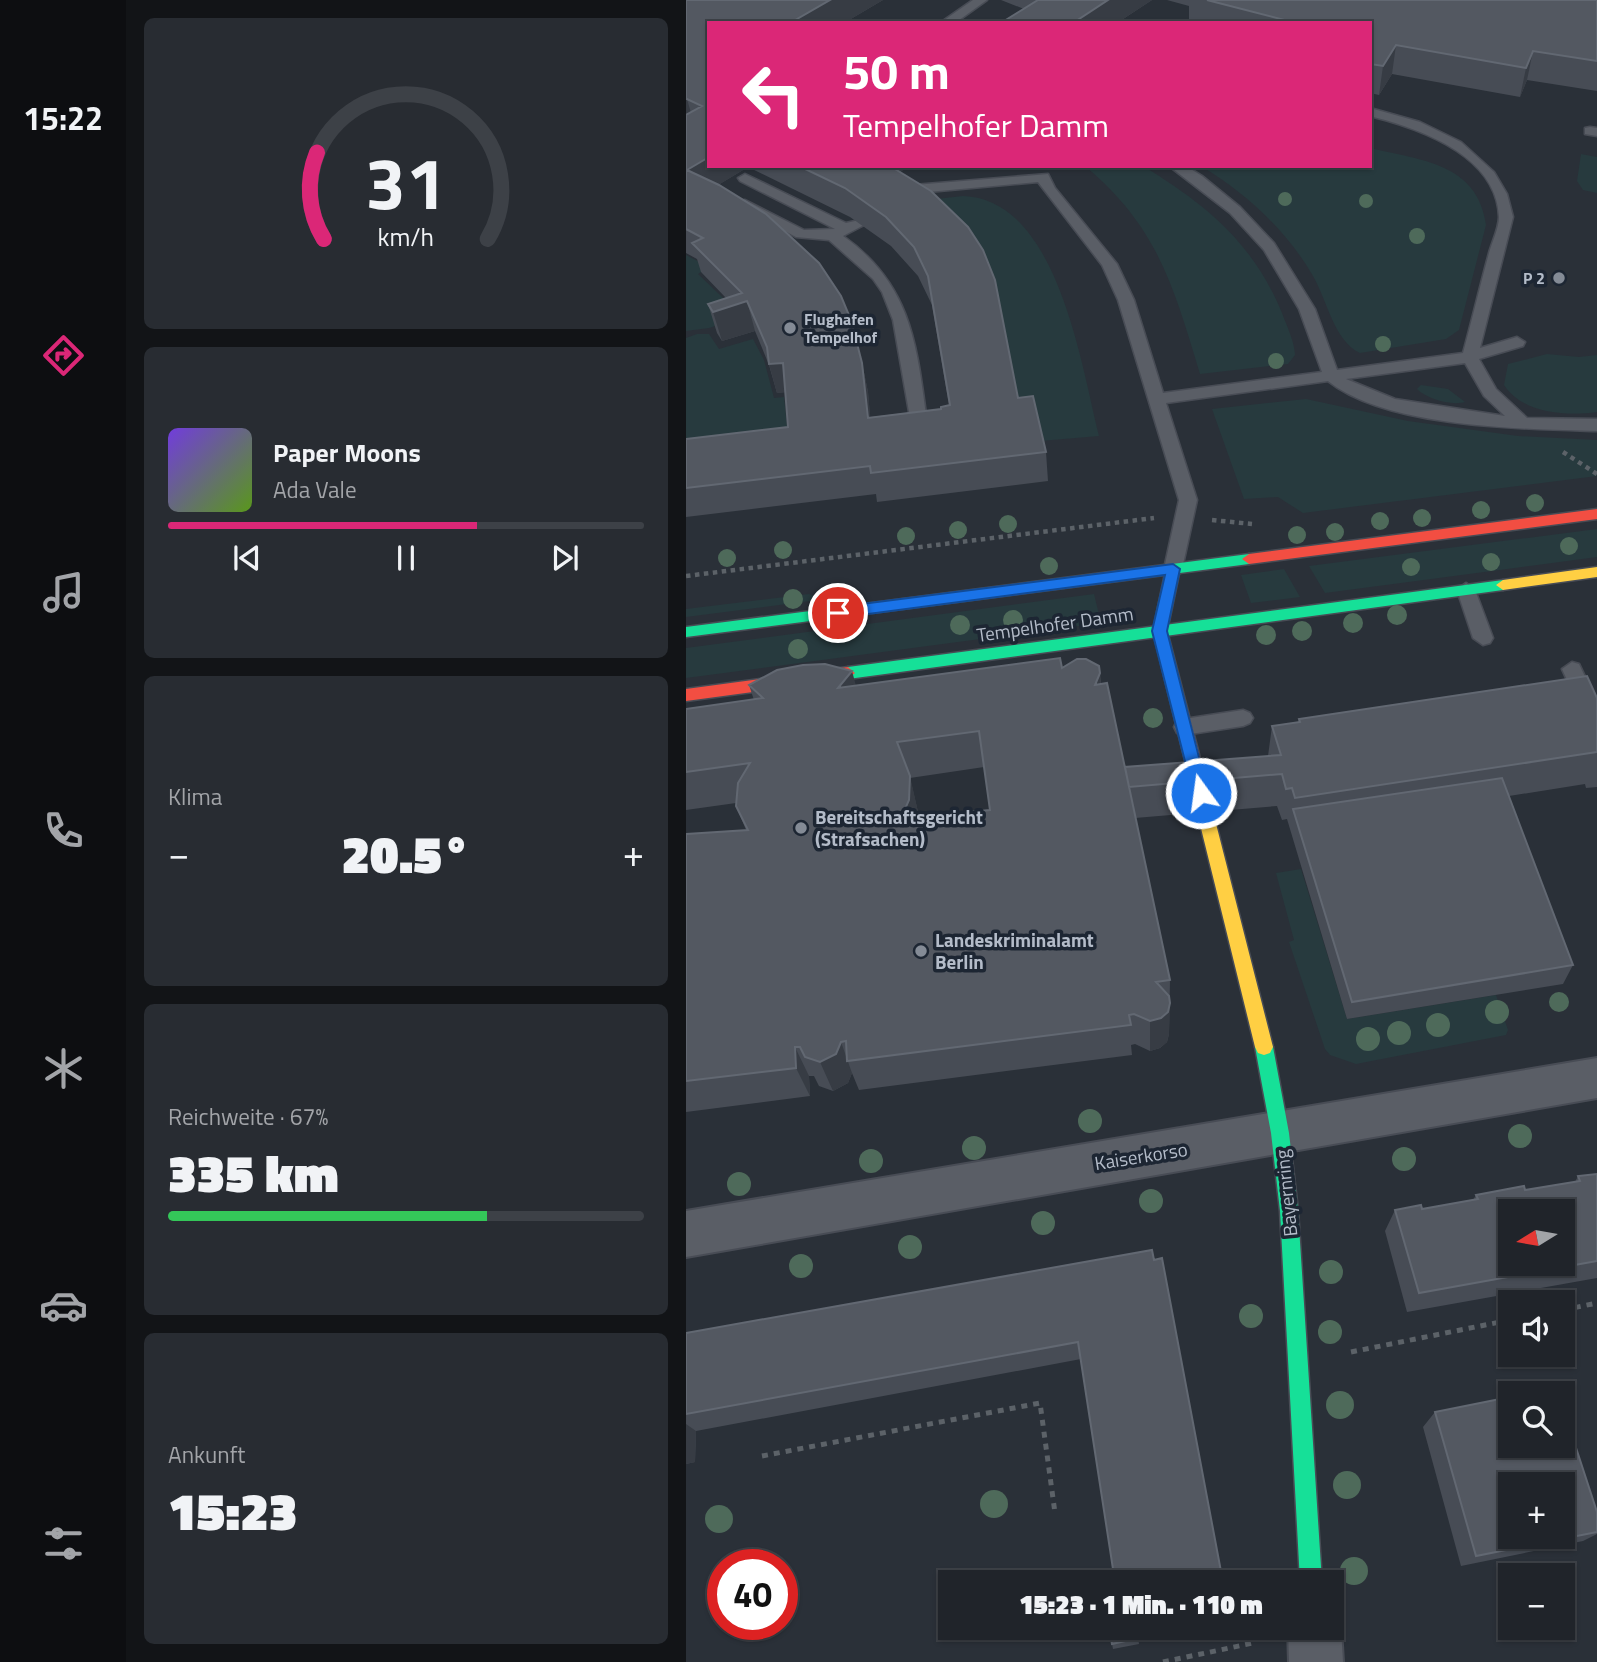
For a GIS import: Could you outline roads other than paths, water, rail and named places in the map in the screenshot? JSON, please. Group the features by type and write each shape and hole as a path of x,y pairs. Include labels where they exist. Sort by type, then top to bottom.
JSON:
{"main road":[{"name":"Tempelhofer Damm","path":"686,632 1597,514"},
{"path":"1173,569 1160,631 1201,793"},
{"name":"Tempelhofer Damm","path":"686,695 1597,572"},
{"name":"Bayernring","path":"1205,812 1266,1056 1280,1133 1289,1212 1310,1570"}],"street":[{"name":"Kaiserkorso","path":"686,1234 1597,1078"},
{"path":"1315,1640 1316,1662"}],"lane":[{"path":"949,21 981,0"},
{"path":"1372,112 1403,119 1470,152 1502,194 1506,218 1470,357 1490,392 1523,423"},
{"path":"1179,168 1242,216 1284,263 1306,307 1333,377 1352,391 1436,414 1523,423 1597,425"},
{"path":"898,195 914,189 1045,172 1048,189 1110,264 1126,300 1158,399 1188,500 1173,569"},
{"path":"745,178 846,229 859,252 892,294 907,348 920,429"},
{"path":"736,199 802,234 846,229"},
{"path":"1158,399 1470,357 1517,342"},
{"path":"1466,590 1483,638"},
{"path":"1572,669 1597,724"},
{"path":"1184,727 1243,718"}],"place":[{"name":"P 2","path":"1559,278"},
{"name":"Flughafen Tempelhof","path":"790,328"},
{"name":"Bereitschaftsgericht (Strafsachen)","path":"801,828"},
{"name":"Landeskriminalamt Berlin","path":"921,951"}]}
